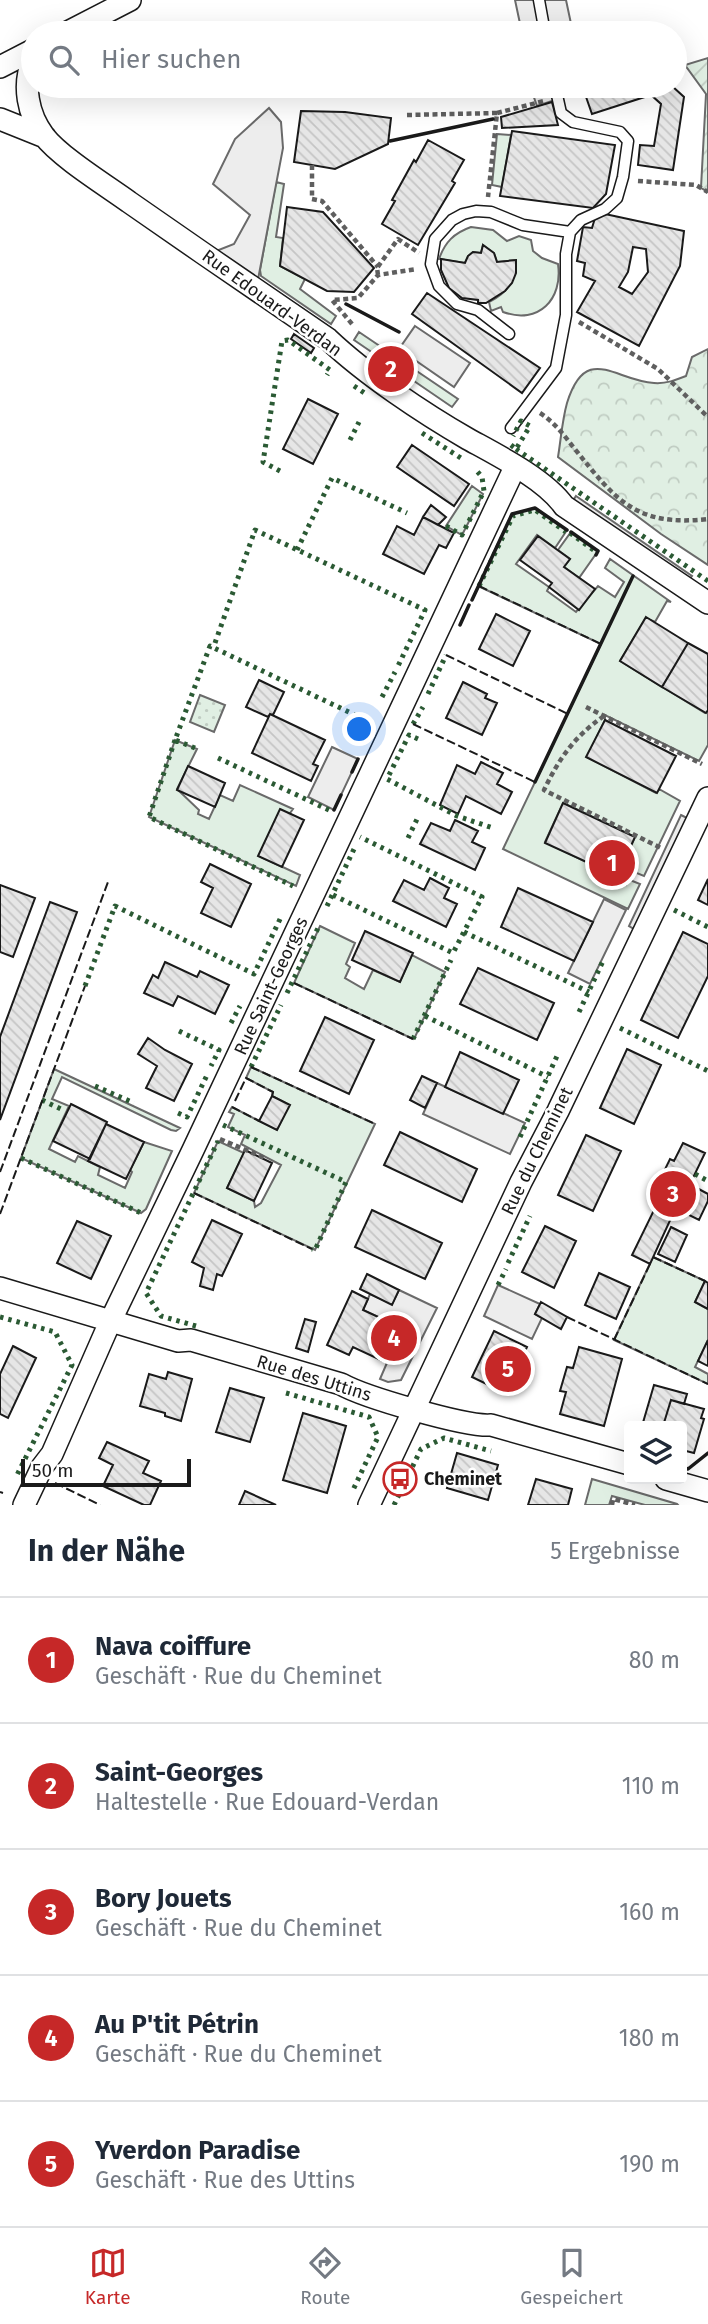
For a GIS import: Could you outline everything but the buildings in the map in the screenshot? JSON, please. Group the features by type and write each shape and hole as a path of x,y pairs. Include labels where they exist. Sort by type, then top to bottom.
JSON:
{"street":[{"path":"89,21 130,0"},
{"path":"0,67 21,56"},
{"name":"Rue Edouard-Verdan","path":"28,98 38,127 52,145 328,339 352,361 429,414 556,494 564,506 708,603"},
{"path":"0,119 45,137"},
{"name":"Rue Saint-Georges","path":"24,1505 71,1412 79,1388 110,1322 515,467"},
{"name":"Rue du Cheminet","path":"369,1505 413,1408 708,798"},
{"name":"Rue des Uttins","path":"0,1289 178,1341 191,1340 413,1408 478,1426 491,1425 624,1463"},
{"path":"684,1484 708,1491 706,1505"}],"lane":[{"path":"539,0 543,21"},
{"path":"511,428 555,368 566,315 566,254 570,232 581,220 605,209 617,198 623,177 628,141 620,132 573,122 561,113 558,98"},
{"path":"509,334 478,310 457,304 446,296 431,264 435,239 452,220 463,214 486,212 523,225 570,232"}],"path":[{"path":"407,115 497,113 558,98"},
{"path":"486,212 497,113"},
{"path":"312,165 312,200 322,201 378,267 379,275"},
{"path":"623,177 635,181 696,185 708,192"},
{"path":"378,267 398,239 431,264"},
{"path":"352,324 332,300 358,298 379,275 431,264"},
{"path":"566,315 658,369 708,417"},
{"path":"528,405 556,426 602,484 628,506 657,518 688,521 708,519"},
{"path":"586,707 702,764"},
{"path":"604,716 569,746 558,761 544,790 661,848"},
{"path":"214,1136 267,1159"},
{"path":"612,1505 613,1499 635,1505"}],"green space":[{"path":"708,58 708,192 701,188 706,94 687,64"},
{"path":"497,134 511,135 502,187 492,185"},
{"path":"276,182 284,184 276,237 283,238 280,266 305,279 300,289 336,316 331,324 261,276"},
{"path":"471,227 493,230 507,241 519,236 531,240 533,251 558,264 557,288 546,306 527,315 503,312 501,307 491,311 489,302 509,286 516,260 497,262 494,253 483,245 481,253 473,252 465,263 439,259 451,239"},
{"path":"359,332 458,399 452,407 354,340"},
{"path":"708,349 708,565 661,534 558,457 567,403 583,374 593,369 603,369 640,381 667,382 686,376 692,357"},
{"path":"472,486 483,494 462,535 446,526"},
{"path":"535,508 567,530 555,548 537,535 516,564 549,587 547,591 576,612 598,586 615,597 624,582 605,568 610,559 671,602 667,601 655,622 646,618 620,661 705,713 708,710 708,745 699,761 605,715 587,757 656,793 659,789 680,801 644,876 634,872 637,861 627,855 635,837 563,803 545,842 603,870 604,875 626,885 630,880 640,884 628,909 503,849 601,644 478,586 512,514"},
{"path":"571,532 598,551 579,578 564,567 570,559 558,550"},
{"path":"200,695 225,705 214,732 190,722"},
{"path":"175,740 197,749 177,789 199,810 198,814 209,819 220,795 233,801 240,785 293,809 259,856 300,875 296,886 149,817"},
{"path":"320,926 355,943 346,964 350,967 345,978 364,989 373,970 400,982 412,955 445,972 413,1039 294,983"},
{"path":"251,1067 375,1124 315,1250 194,1193 218,1141 244,1153 227,1188 254,1201 255,1207 261,1203 281,1165 241,1144 245,1135 228,1127 234,1114 229,1112 232,1107 277,1130 289,1105 272,1096 273,1092 246,1078"},
{"path":"54,1069 180,1128 171,1130 62,1077 52,1099 69,1106 49,1149 75,1162 78,1156 100,1167 98,1175 125,1188 132,1172 130,1170 144,1142 172,1151 146,1209 141,1213 21,1158"},
{"path":"653,1257 705,1281 695,1302 708,1309 708,1340 695,1367 708,1374 708,1384 614,1340"},
{"path":"592,1479 678,1505 645,1505 612,1496 609,1505 585,1505"}],"shaded area":[{"path":"515,0 566,0 570,21 519,21"},
{"path":"534,98 561,98 537,106"},
{"path":"269,108 281,122 283,148 256,290 206,255 234,244 250,215 213,184 235,139"},
{"path":"415,326 470,363 454,387 399,349"},
{"path":"576,496 692,576 688,581 572,502"},
{"path":"332,747 358,759 334,810 308,797"},
{"path":"681,815 687,818 634,929 629,926"},
{"path":"604,899 626,910 590,984 568,973"},
{"path":"437,1083 525,1123 510,1154 423,1114"},
{"path":"498,1285 540,1304 535,1314 542,1318 532,1339 484,1316"},
{"path":"399,1290 437,1308 401,1380 388,1382 380,1379 402,1328 363,1310 370,1294 392,1304"}],"hedge":[{"path":"280,471 263,462 282,341 288,340 330,370 327,375"},
{"path":"354,386 366,394"},
{"path":"511,445 516,449 530,426 521,421 513,436"},
{"path":"350,440 359,422"},
{"path":"422,433 464,460"},
{"path":"516,449 708,581"},
{"path":"446,526 462,535 484,491 482,477 476,470"},
{"path":"297,550 332,478 407,513"},
{"path":"479,586 513,516 535,510 566,532"},
{"path":"215,643 255,530 425,610 398,666"},
{"path":"570,533 595,551"},
{"path":"195,748 175,740 210,646 374,724"},
{"path":"428,694 446,655"},
{"path":"382,697 395,672"},
{"path":"413,724 423,707"},
{"path":"418,739 409,735 387,779 457,816 493,828"},
{"path":"175,740 149,817 293,886"},
{"path":"218,758 331,811"},
{"path":"408,838 419,815"},
{"path":"333,895 453,953 482,897 360,837"},
{"path":"327,906 354,849"},
{"path":"85,986 115,906 254,974 281,917"},
{"path":"674,910 708,927"},
{"path":"287,993 318,928"},
{"path":"464,932 589,992"},
{"path":"413,1039 451,960"},
{"path":"579,1012 603,961"},
{"path":"251,1067 281,1005"},
{"path":"231,1023 240,1006"},
{"path":"425,1016 548,1077"},
{"path":"620,1028 708,1071"},
{"path":"179,1031 219,1050 211,1066"},
{"path":"520,1137 557,1056"},
{"path":"178,1113 187,1117 208,1073"},
{"path":"95,1086 134,1103"},
{"path":"42,1100 65,1111"},
{"path":"223,1125 346,1182 315,1250 312,1249"},
{"path":"196,1326 161,1316 146,1293 218,1141"},
{"path":"21,1158 141,1213"},
{"path":"695,1174 708,1181"},
{"path":"508,1263 530,1216"},
{"path":"498,1285 506,1269"},
{"path":"0,1317 55,1332 72,1365 17,1475"},
{"path":"286,1393 369,1417 378,1437 353,1490"},
{"path":"394,1505 421,1449 444,1438 491,1451"}],"fence":[{"path":"479,586 601,644"},
{"path":"446,655 568,714"},
{"path":"413,724 535,782"},
{"path":"0,1172 108,882"},
{"path":"294,983 413,1039"},
{"path":"0,1214 85,986"},
{"path":"251,1067 373,1123"},
{"path":"235,1101 246,1078 273,1092 272,1096"},
{"path":"232,1107 259,1121"},
{"path":"194,1193 312,1249"},
{"path":"653,1257 705,1281"},
{"path":"614,1340 650,1264"},
{"path":"567,1317 708,1384"},
{"path":"55,1483 100,1505"}],"wall":[{"path":"390,141 493,119"},
{"path":"346,304 399,332"},
{"path":"472,600 512,514 535,508 567,530"},
{"path":"571,532 598,551 596,555"},
{"path":"535,782 633,576"},
{"path":"460,625 469,605"},
{"path":"352,772 358,759"},
{"path":"334,810 341,795"},
{"path":"687,1469 708,1453"}],"place":[{"name":"Saint-Georges","path":"391,369"},
{"name":"Nava coiffure","path":"612,863"},
{"name":"Bory Jouets","path":"673,1194"},
{"name":"Au P'tit Pétrin","path":"394,1338"},
{"name":"Yverdon Paradise","path":"508,1369"},
{"name":"Cheminet","path":"400,1479"}]}
